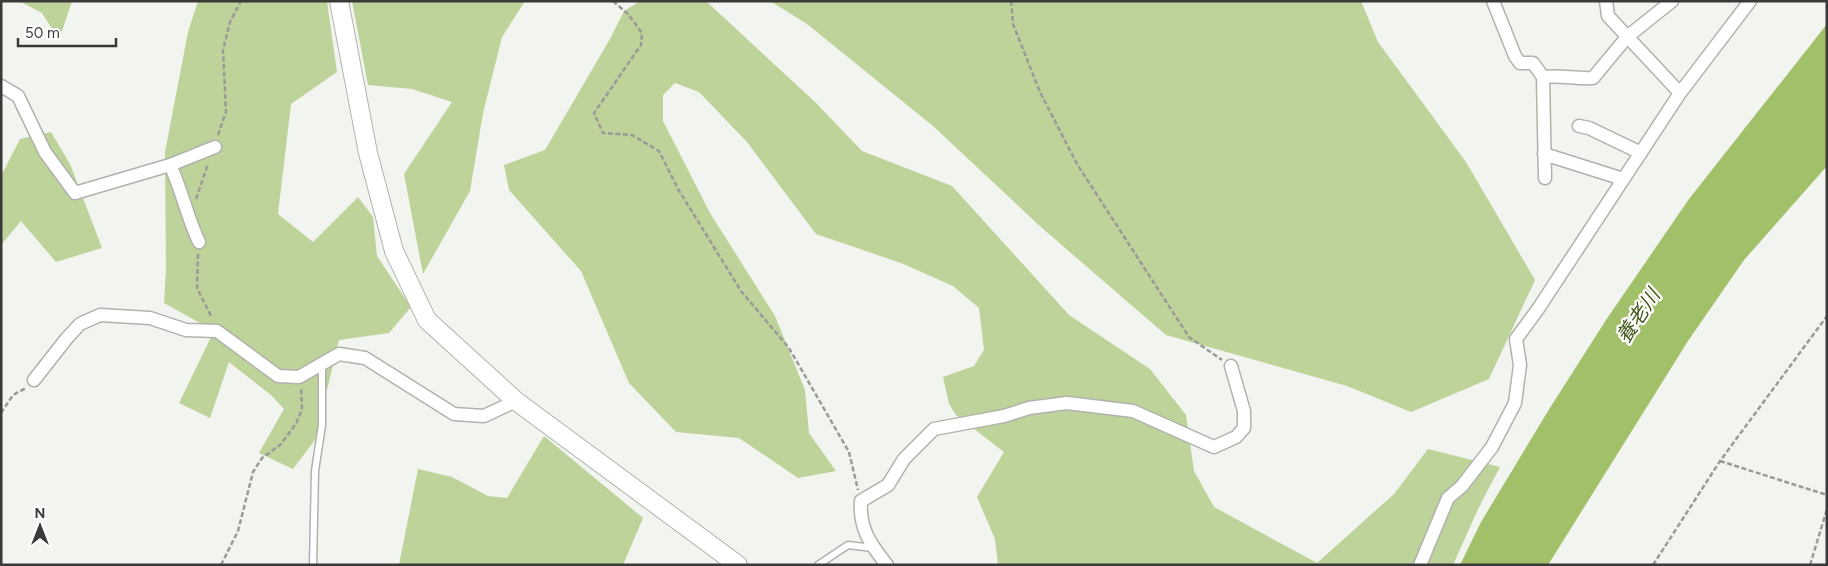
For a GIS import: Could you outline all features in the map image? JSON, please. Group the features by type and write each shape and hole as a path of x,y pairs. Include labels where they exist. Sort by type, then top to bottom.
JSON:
{"street":[{"path":"339,1 368,153 394,251 427,320 516,401 738,565"},
{"path":"1493,1 1515,56 1520,63 1533,63 1542,77 1545,178"},
{"path":"1606,1 1608,16 1680,93"},
{"path":"1542,77 1559,75 1582,79 1592,78 1627,37 1672,1"},
{"path":"1420,565 1448,498 1462,486 1492,447 1515,403 1520,365 1516,339 1538,309 1680,93 1750,1"},
{"path":"1,86 18,96 45,152 74,193 170,165 215,147"},
{"path":"1579,126 1589,128 1641,153"},
{"path":"1544,154 1623,179"},
{"path":"170,165 181,188 191,226 199,242"},
{"path":"34,380 80,324 100,315 150,318 186,330 217,331 278,376 299,377 339,354 365,358 454,414 484,416 516,401"},
{"path":"887,565 873,548 860,519 861,501 888,485 904,459 934,429 1004,416 1029,408 1067,403 1133,411 1214,447 1236,437 1244,428 1244,410 1231,366"}],"lane":[{"path":"313,565 315,470 322,425 322,364"},
{"path":"818,565 848,545 873,548"}],"path":[{"path":"215,147 226,112 223,50 230,22 241,1"},
{"path":"613,1 628,14 642,33 641,45 594,113 598,124 603,133 632,135 659,151 678,189 741,291 794,356 849,452 861,501"},
{"path":"1011,1 1013,24 1040,92 1077,164 1189,337 1231,366"},
{"path":"1653,565 1720,460 1827,316"},
{"path":"221,565 238,531 253,472 262,458 280,445 296,424 302,409 299,377"},
{"path":"1,413 13,395 23,390 34,380"},
{"path":"1720,460 1827,495"},
{"path":"1810,565 1827,509"}],"shaded area":[{"path":"19,1 72,1 59,40 42,13"},
{"path":"198,1 327,1 337,72 291,104 278,214 313,242 358,197 373,217 377,256 411,307 389,333 339,340 315,440 293,469 259,453 284,409 271,395 229,362 210,418 179,403 214,331 164,303 166,269 165,152 188,32"},
{"path":"352,1 525,1 502,37 483,113 470,191 423,274 404,174 452,102 412,89 368,85"},
{"path":"640,1 706,1 815,102 862,151 952,186 1069,315 1150,369 1186,415 1194,471 1214,507 1317,563 1394,494 1428,449 1500,467 1479,507 1453,565 998,565 995,539 977,497 1004,452 956,415 949,404 943,377 974,366 984,350 979,308 953,286 901,263 816,234 747,142 699,92 675,83 663,95 663,121 710,213 775,316 805,390 809,433 836,471 798,478 739,438 676,432 629,383 581,271 509,190 504,165 545,150 610,39 624,11"},
{"path":"770,1 1361,1 1378,42 1466,162 1535,280 1489,379 1411,412 1347,386 1166,335 1042,228 933,126 807,24"},
{"path":"51,132 70,164 102,248 56,262 21,221 1,245 1,176 20,139"},
{"path":"544,436 643,518 623,565 399,565 418,469 452,477 488,496 507,498"}],"water":[{"name":"養老川","path":"1827,24 1827,166 1744,260 1688,341 1548,565 1460,565 1481,522 1606,320 1689,199"}]}
